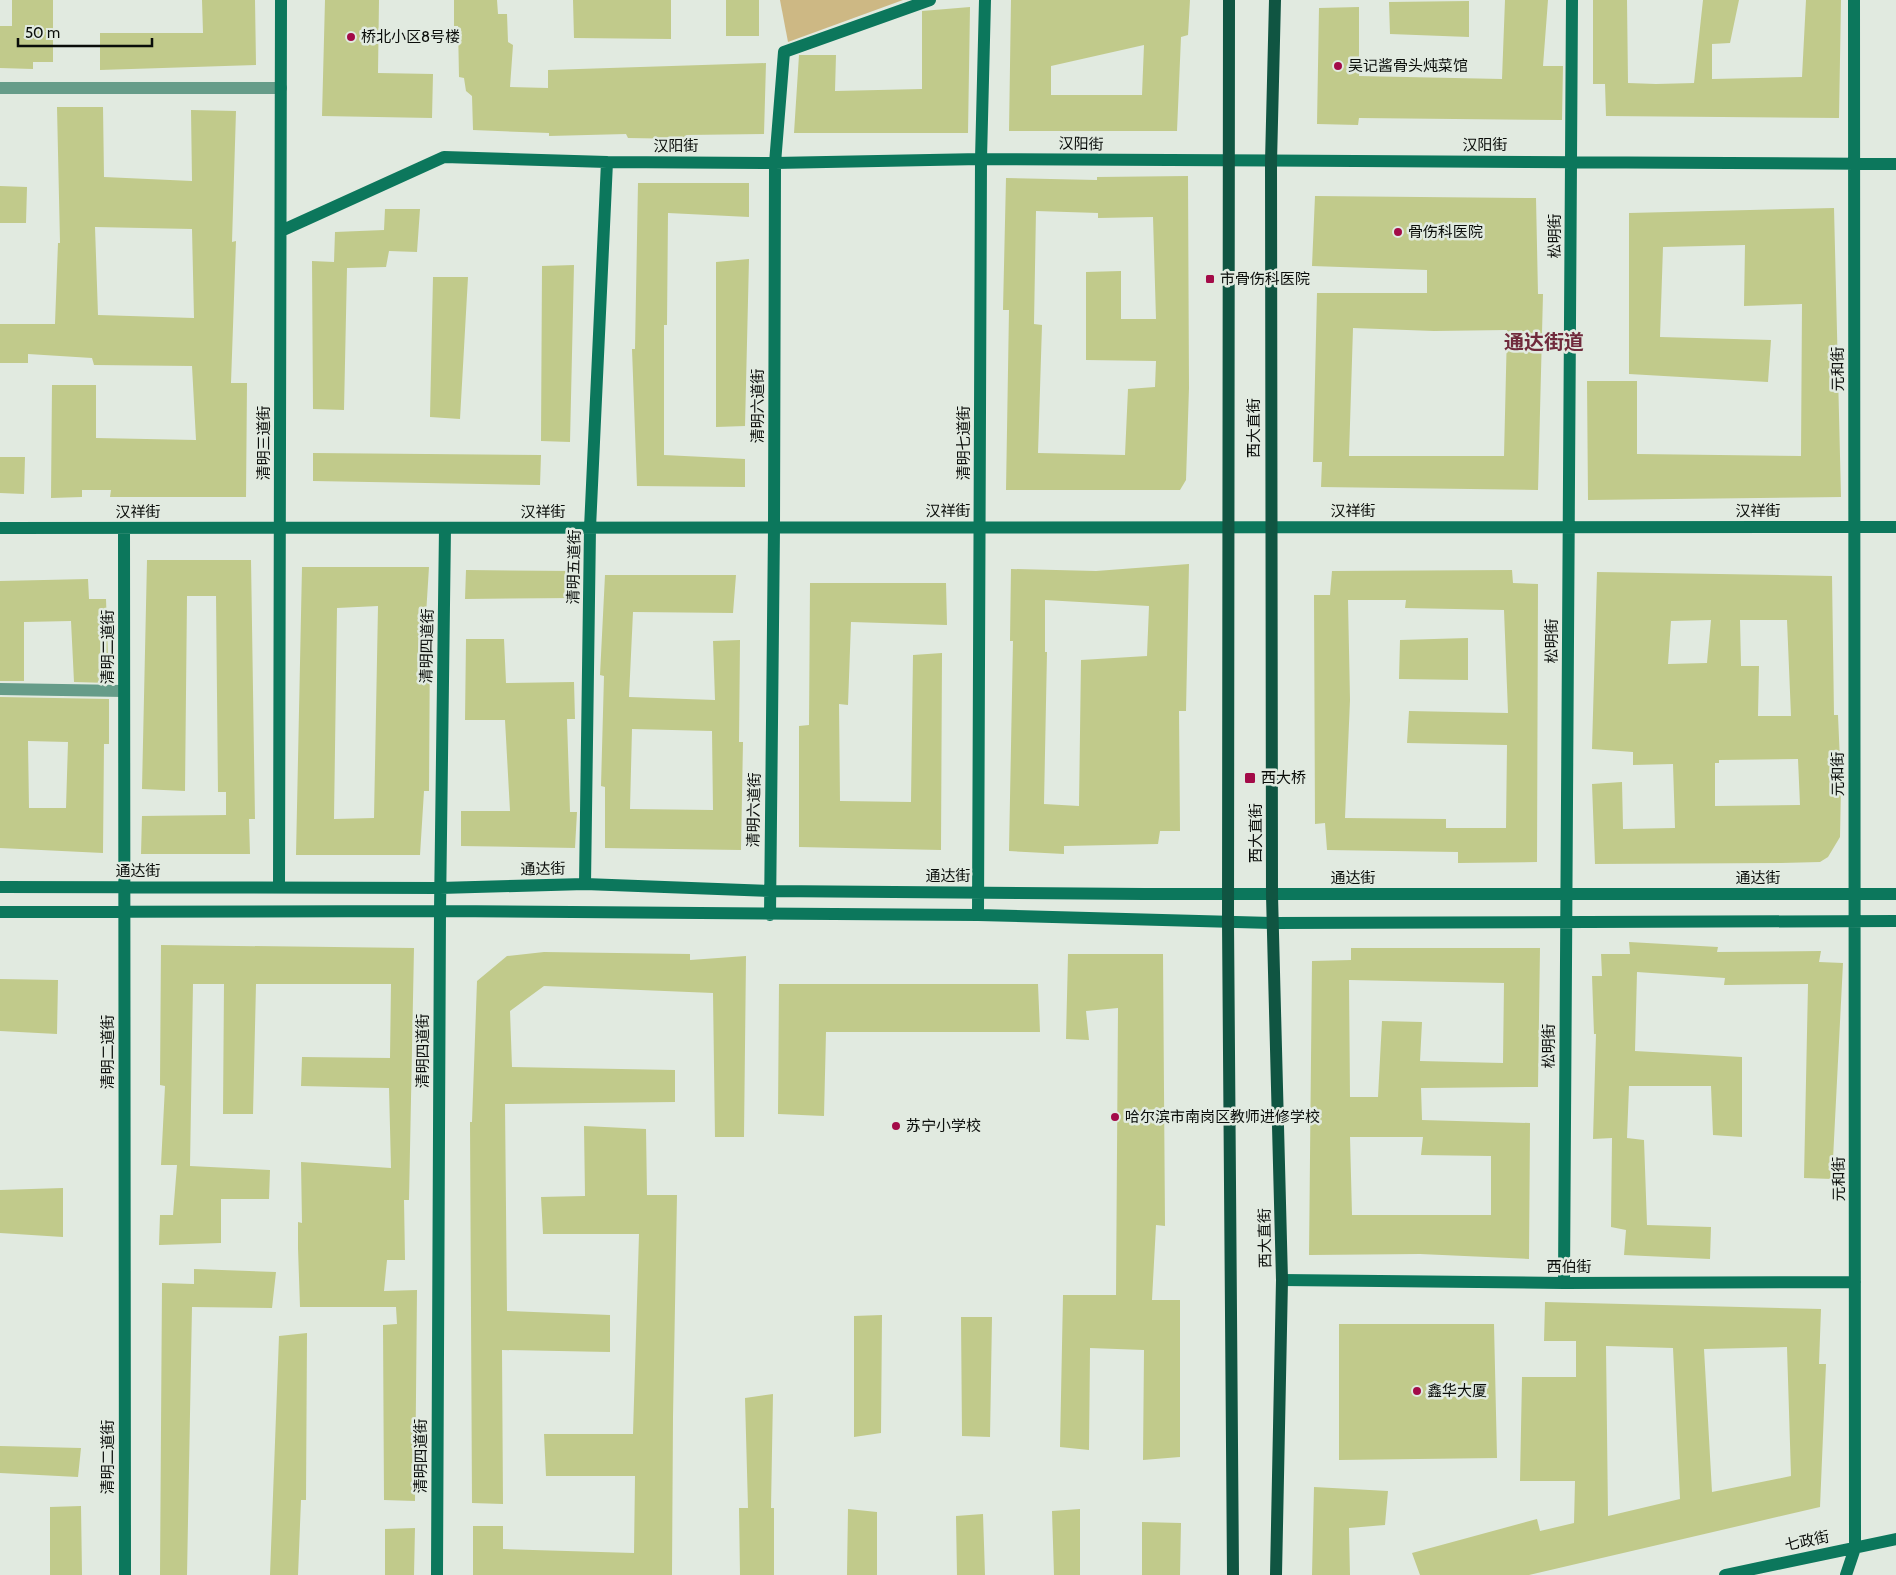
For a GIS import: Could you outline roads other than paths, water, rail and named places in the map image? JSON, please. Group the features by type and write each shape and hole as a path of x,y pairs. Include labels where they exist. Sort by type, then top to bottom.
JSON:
{"main road":[{"name":"西大直街","path":"1229,0 1227,162 1230,527 1228,922 1233,1575"},
{"name":"西大直街","path":"1275,0 1271,162 1272,895 1282,1280 1276,1575"}],"street":[{"name":"清明三道街","path":"279,886 281,0"},
{"name":"清明六道街","path":"770,915 775,163 784,52 930,0"},
{"name":"清明七道街","path":"978,915 981,159 985,0"},
{"name":"松明街","path":"1564,1283 1572,0"},
{"name":"元和街","path":"1846,1575 1855,1548 1854,0"},
{"path":"0,88 281,88"},
{"name":"汉阳街","path":"281,231 444,157 607,162 775,163 981,159 1227,162 1571,161 1896,164"},
{"name":"清明五道街","path":"585,884 590,528 607,162"},
{"name":"汉祥街","path":"0,528 1896,527"},
{"name":"清明二道街","path":"124,528 125,1575"},
{"name":"清明四道街","path":"437,1575 440,888 445,528"},
{"path":"0,689 124,691"},
{"name":"通达街","path":"0,888 279,886 440,888 585,884 770,891 1272,895 1896,894"},
{"path":"0,912 124,914 440,911 770,915 978,915 1273,923 1896,921"},
{"name":"西伯街","path":"1282,1280 1564,1283 1855,1282"},
{"name":"七政街","path":"1726,1575 1750,1572 1896,1539"}],"place":[{"name":"桥北小区8号楼","path":"351,37"},
{"name":"吴记酱骨头炖菜馆","path":"1338,66"},
{"name":"骨伤科医院","path":"1398,232"},
{"name":"市骨伤科医院","path":"1210,279"},
{"name":"西大桥","path":"1250,778"},
{"name":"哈尔滨市南岗区教师进修学校","path":"1115,1117"},
{"name":"苏宁小学校","path":"896,1126"},
{"name":"鑫华大厦","path":"1417,1391"}],"district":[{"name":"通达街道","path":"1544,342"}]}
